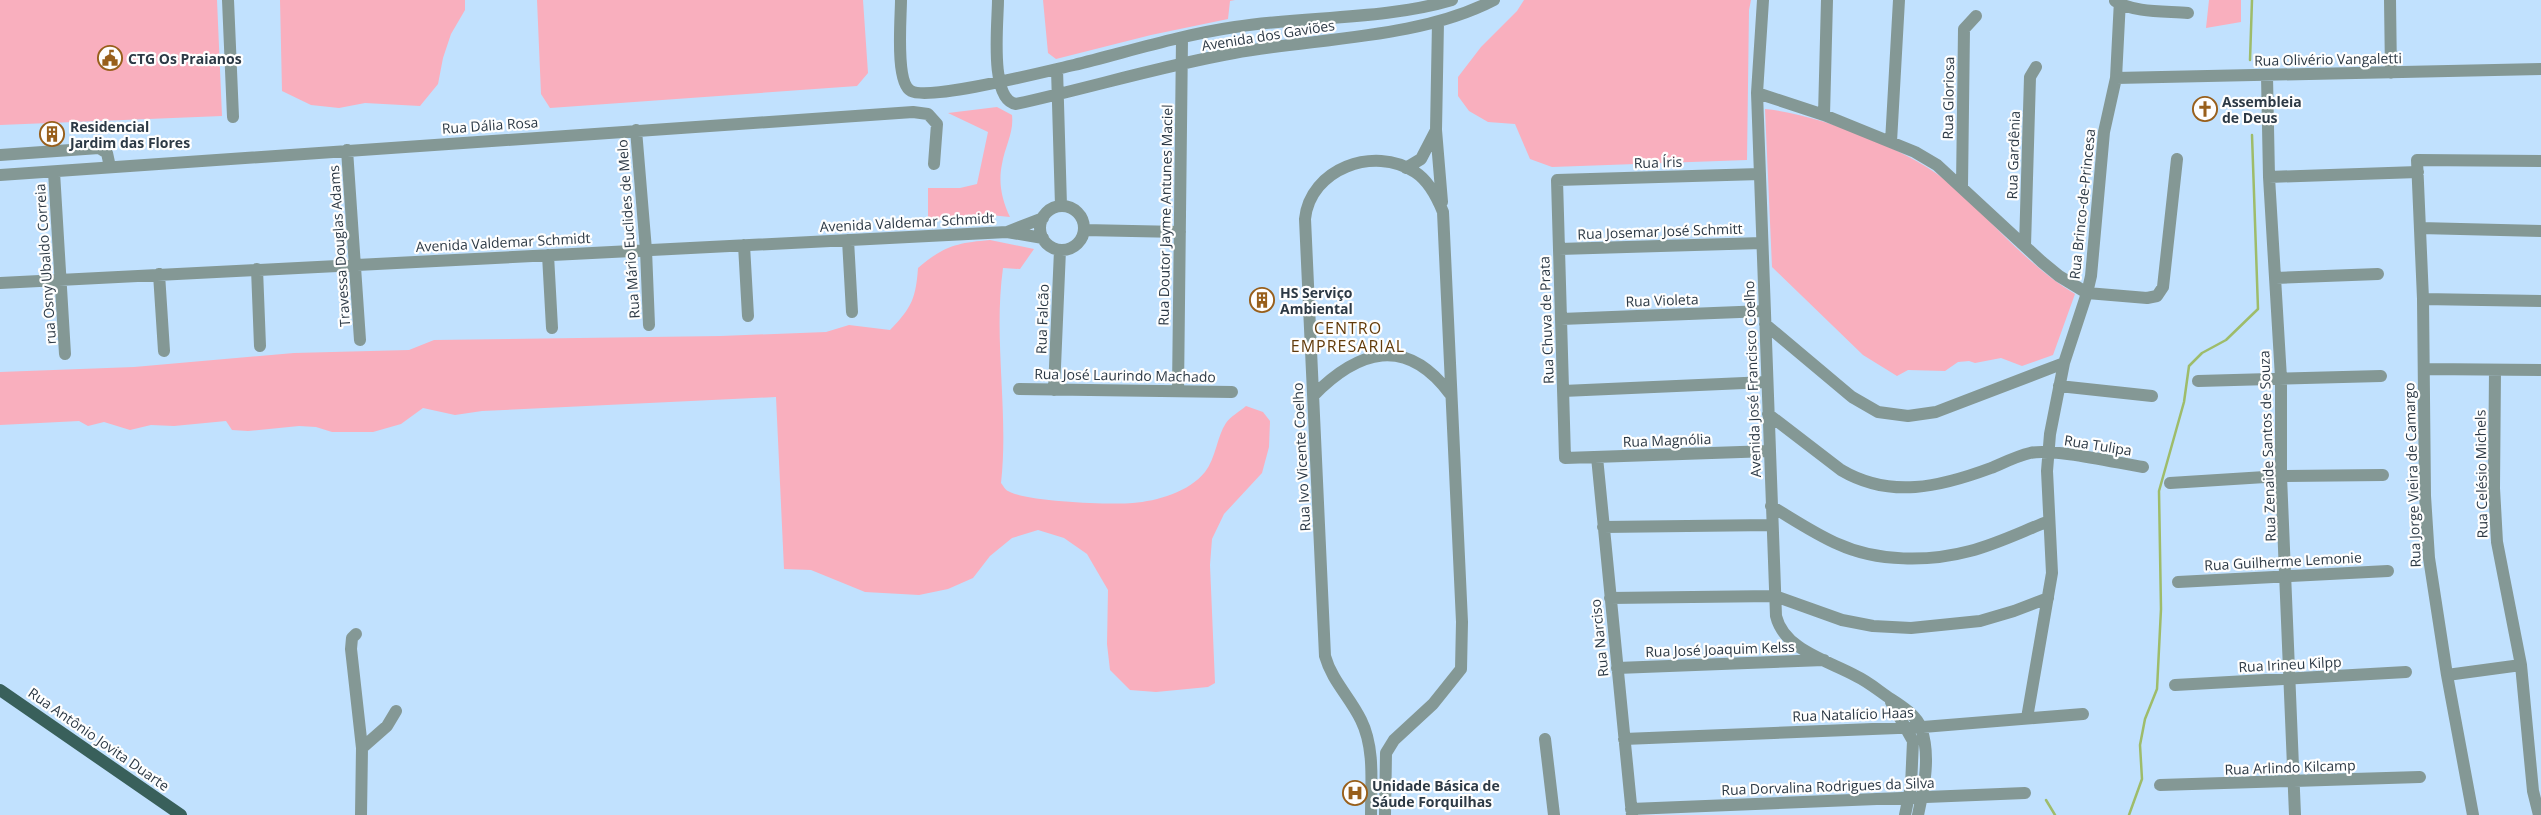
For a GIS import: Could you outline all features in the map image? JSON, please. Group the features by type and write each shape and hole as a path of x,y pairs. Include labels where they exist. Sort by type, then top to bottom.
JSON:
{"main road":[{"name":"Rua Antônio Jovita Duarte","path":"0,690 181,815"}],"street":[{"path":"228,0 233,117"},
{"name":"Avenida dos Gaviões","path":"901,0 901,77 907,89 913,92 944,91 998,82 1234,27 1336,18 1427,6 1452,0"},
{"path":"998,0 998,82"},
{"name":"Avenida dos Gaviões","path":"998,82 1010,103 1016,104 1235,53 1438,22 1476,10 1494,0"},
{"name":"Avenida José Francisco Coelho","path":"1763,0 1757,93 1774,596 1777,620 1784,633 1802,648 1857,676 1907,710 1921,727"},
{"path":"1824,115 1827,0"},
{"path":"1891,142 1899,0"},
{"path":"2390,0 2392,72"},
{"path":"2118,1 2188,13"},
{"name":"Rua Brinco-de-Princesa","path":"2027,718 2052,573 2048,452 2064,363 2091,276 2104,132 2116,78 2118,1"},
{"name":"Rua Gloriosa","path":"1962,186 1964,29 1976,16"},
{"path":"1336,18 1330,25 1330,32 1337,38"},
{"name":"Rua Ivo Vicente Coelho","path":"1390,744 1433,704 1461,669 1462,622 1443,212 1436,130 1438,22"},
{"name":"Rua Doutor Jayme Antunes Maciel","path":"1178,391 1182,39"},
{"name":"Rua Gardênia","path":"2025,246 2030,77 2036,67"},
{"path":"1057,69 1061,206"},
{"name":"Rua Olivério Vangaletti","path":"2116,78 2541,69"},
{"name":"Rua Zenaide Santos de Souza","path":"2267,76 2269,177 2276,278 2281,476 2295,815"},
{"path":"1757,93 1824,115 1891,142 1937,165 2059,276 2087,293 2147,298 2157,296 2163,287 2177,159"},
{"name":"Rua Dália Rosa","path":"0,175 919,112 928,114 937,124 934,164"},
{"name":"Rua Mário Euclides de Melo","path":"636,130 646,250 649,325"},
{"name":"Rua Ivo Vicente Coelho","path":"1406,168 1421,159 1436,130"},
{"path":"0,155 99,148 107,153 110,167"},
{"name":"Travessa Douglas Adams","path":"347,150 360,340"},
{"name":"Rua Ivo Vicente Coelho","path":"1371,815 1370,743 1360,718 1331,674 1325,656 1306,210 1310,199 1324,180 1346,167 1372,161 1395,163 1425,181 1438,200 1443,212"},
{"path":"2269,177 2417,166 2541,161"},
{"name":"Rua Jorge Vieira de Camargo","path":"2417,166 2423,299 2427,529 2432,584 2473,815"},
{"name":"rua Osny Ubaldo Correia","path":"54,172 65,354"},
{"name":"Rua Íris","path":"1557,180 1760,174"},
{"name":"Rua Chuva de Prata","path":"1557,180 1566,458"},
{"path":"1007,232 1042,218 1047,212 1061,206 1068,207 1081,216 1084,230 1078,243 1067,250 1060,250 1047,244 1040,232 1042,218"},
{"path":"2420,228 2541,231"},
{"path":"1084,230 1180,232"},
{"path":"1007,232 1043,238"},
{"name":"Avenida Valdemar Schmidt","path":"0,283 1007,232"},
{"path":"848,240 852,312"},
{"name":"Rua Josemar José Schmitt","path":"1559,249 1762,243"},
{"path":"744,245 748,316"},
{"name":"Rua Falcão","path":"1054,390 1060,250"},
{"path":"548,255 552,328"},
{"path":"256,269 260,346"},
{"path":"159,274 164,350"},
{"path":"2276,278 2378,274"},
{"path":"2423,299 2541,300"},
{"name":"Rua Violeta","path":"1561,319 1765,311"},
{"path":"1765,324 1852,397 1878,412 1898,416 1916,416 1936,412 2064,363"},
{"path":"1314,396 1350,364 1370,356 1384,355 1397,356 1425,369 1442,382 1450,394"},
{"path":"2424,369 2541,370"},
{"name":"Rua Celésio Michels","path":"2495,370 2494,488 2497,542 2521,665 2536,815"},
{"path":"2198,381 2380,376"},
{"path":"1563,391 1767,382"},
{"path":"2059,386 2152,396"},
{"name":"Rua José Laurindo Machado","path":"1019,389 1232,392"},
{"name":"Rua Tulipa","path":"1768,414 1854,478 1867,483 1892,488 1923,487 1950,482 2030,453 2048,452 2143,467"},
{"name":"Rua Magnólia","path":"1566,458 1770,451"},
{"name":"Rua Narciso","path":"1597,457 1632,812"},
{"path":"2170,483 2281,476 2383,476"},
{"path":"1772,506 1838,544 1862,553 1898,557 1938,556 1972,551 2049,521"},
{"path":"1604,528 1772,525"},
{"name":"Rua Guilherme Lemonie","path":"2178,582 2388,571"},
{"path":"1610,598 1774,596 1842,620 1873,626 1912,628 1980,621 2048,598"},
{"path":"356,634 352,638 351,649 362,748 360,815"},
{"name":"Rua José Joaquim Kelss","path":"1617,668 1824,660"},
{"path":"2447,675 2521,665"},
{"name":"Rua Irineu Kilpp","path":"2175,685 2406,672"},
{"name":"Avenida José Francisco Coelho","path":"1888,697 1913,741 1914,755 1905,815"},
{"path":"362,748 388,726 396,711"},
{"name":"Rua Natalício Haas","path":"1624,739 1906,726 1921,727 2083,714"},
{"path":"1918,815 1922,797 1926,752 1921,727"},
{"path":"1545,738 1554,815"},
{"path":"1370,743 1390,744 1385,760 1385,815"},
{"name":"Rua Arlindo Kilcamp","path":"2160,785 2420,777"},
{"name":"Rua Dorvalina Rodrigues da Silva","path":"1632,812 2025,793"}],"shaded area":[{"name":"CTG Os Praianos","path":"0,0 217,0 222,116 0,125"},
{"path":"280,0 465,0 465,10 451,34 443,58 438,84 420,106 365,103 339,108 311,105 282,91"},
{"path":"537,0 863,0 868,73 857,86 550,108 541,94"},
{"path":"1043,0 1235,0 1230,1 1228,19 1151,35 1056,59 1048,53"},
{"path":"1524,0 1751,0 1749,10 1747,160 1552,167 1530,159 1515,124 1488,122 1469,111 1458,96 1458,77 1481,47 1517,11"},
{"path":"2209,0 2241,0 2241,22 2206,28"},
{"path":"997,107 1012,115 1012,128 1003,157 1000,178 1003,198 1010,217 990,215 928,221 928,188 960,188 977,184 988,132 948,113"},
{"path":"1765,109 1811,118 1864,136 1914,159 1953,186 2026,257 2075,294 2053,355 2022,366 2001,358 1975,363 1969,361 1958,362 1945,371 1908,370 1897,376 1863,355 1772,267"},
{"path":"990,240 1034,249 1020,269 1003,268 1000,295 1003,430 1001,483 1007,490 1032,498 1106,504 1133,503 1162,498 1182,490 1205,472 1212,460 1220,434 1226,423 1246,406 1263,412 1270,421 1269,447 1262,473 1224,514 1212,539 1210,565 1215,683 1208,687 1156,692 1130,690 1110,670 1107,644 1108,590 1087,554 1064,538 1038,530 1012,538 990,556 973,578 948,589 919,595 865,592 811,570 784,569 776,397 482,411 455,415 423,408 401,424 373,432 332,432 316,427 299,426 248,431 232,430 226,421 174,426 151,425 130,430 104,422 88,426 79,421 0,425 0,372 134,367 294,353 409,350 434,340 721,336 826,332 849,325 890,330 911,302 916,287 918,268 943,250 959,244"}],"waterway":[{"path":"2250,60 2252,0"},
{"path":"2129,815 2142,779 2140,745 2145,719 2157,689 2161,609 2159,491 2184,402 2189,366 2202,353 2226,340 2258,309 2252,135"},
{"path":"2046,800 2055,815"}],"place":[{"name":"CTG Os Praianos","path":"110,58"},
{"name":"Assembleia de Deus","path":"2205,109"},
{"name":"Residencial Jardim das Flores","path":"52,134"},
{"name":"HS Serviço Ambiental","path":"1262,300"},
{"name":"Unidade Básica de Sáude Forquilhas","path":"1355,793"}],"district":[{"name":"CENTRO EMPRESARIAL","path":"1348,337"}]}
